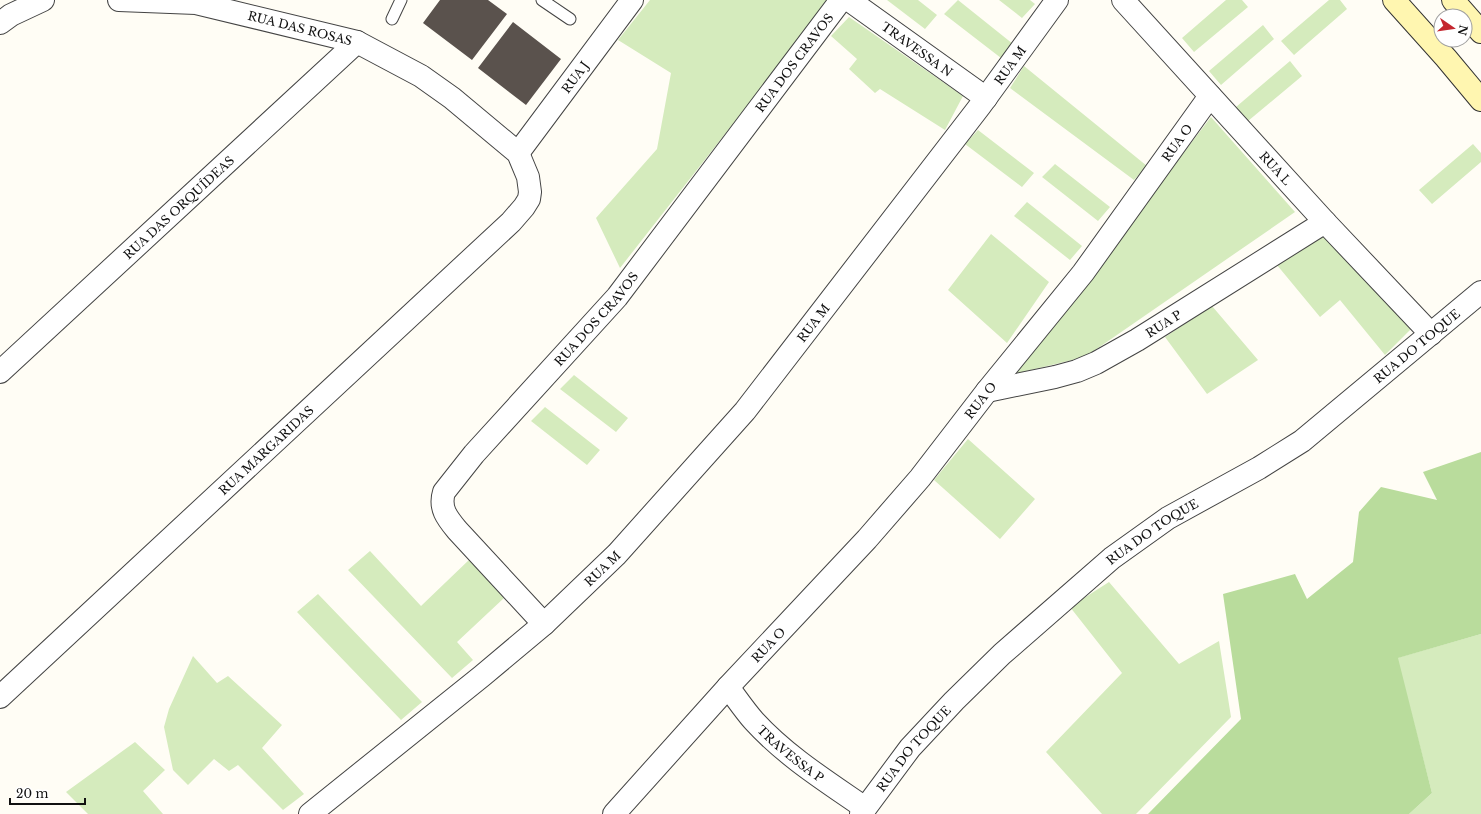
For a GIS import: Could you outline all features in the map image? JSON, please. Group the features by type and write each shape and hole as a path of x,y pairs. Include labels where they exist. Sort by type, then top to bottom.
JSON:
{"main road":[{"path":"1394,0 1481,100"},
{"path":"1453,0 1481,32"}],"street":[{"path":"0,24 11,15 43,0"},
{"name":"RUA DAS ROSAS","path":"119,0 197,2 357,42 427,81 452,98 518,153 528,177 530,192 529,199"},
{"name":"RUA J","path":"518,153 632,0"},
{"name":"RUA DOS CRAVOS","path":"544,624 449,520 442,506 444,492 458,472 617,297 841,0"},
{"name":"TRAVESSA N","path":"849,0 986,98"},
{"name":"RUA M","path":"310,814 445,707 544,624 617,554 745,411 986,98 1057,0"},
{"name":"RUA L","path":"1123,0 1325,222 1431,334"},
{"name":"RUA DAS ORQUÍDEAS","path":"0,372 357,42"},
{"name":"RUA O","path":"614,814 728,687 868,539 920,478 987,391 1083,273 1210,96"},
{"name":"RUA MARGARIDAS","path":"0,697 511,222 529,199"},
{"name":"RUA P","path":"987,391 1055,377 1096,363 1137,340 1325,222"},
{"name":"RUA DO TOQUE","path":"863,811 910,748 954,701 1002,654 1112,558 1168,518 1259,468 1302,441 1481,292"},
{"name":"TRAVESSA P","path":"728,687 747,713 770,737 807,768 863,811"}],"lane":[{"path":"392,19 400,0"},
{"path":"542,0 570,19"}],"green space":[{"path":"650,0 830,0 620,268 596,218 657,149 671,73 618,40"},
{"path":"887,0 918,0 937,15 925,29"},
{"path":"958,0 1013,44 1001,58 944,14"},
{"path":"999,0 1030,0 1035,4 1022,18"},
{"path":"1226,0 1242,0 1248,7 1194,52 1182,38"},
{"path":"1329,0 1340,0 1347,9 1294,55 1281,41"},
{"path":"849,17 963,96 945,130 880,89 875,93 849,69 857,59 831,36"},
{"path":"1263,25 1274,39 1221,85 1209,71"},
{"path":"1290,61 1302,76 1248,121 1236,107"},
{"path":"1024,66 1147,166 1134,180 1010,88"},
{"path":"1211,117 1295,212 1085,357 1014,374"},
{"path":"978,130 1034,173 1022,187 965,144"},
{"path":"1473,144 1481,153 1481,162 1432,204 1419,190"},
{"path":"1055,164 1110,207 1098,221 1042,177"},
{"path":"1027,202 1082,246 1070,260 1014,216"},
{"path":"1322,232 1411,329 1385,355 1340,300 1320,317 1272,259"},
{"path":"991,234 1049,282 1007,343 948,290"},
{"path":"1212,306 1258,360 1207,394 1165,337"},
{"path":"574,375 628,418 616,432 560,389"},
{"path":"545,407 600,450 587,465 531,421"},
{"path":"968,439 1035,499 1000,539 934,480"},
{"path":"1481,452 1481,634 1398,658 1432,793 1409,814 1148,814 1241,719 1223,594 1295,574 1307,599 1353,562 1359,512 1381,487 1437,500 1423,472"},
{"path":"370,551 421,606 471,558 504,598 457,642 473,660 452,678 348,570"},
{"path":"1109,582 1179,664 1219,641 1231,717 1136,814 1102,814 1046,752 1122,673 1070,607"},
{"path":"318,594 422,702 401,720 297,612"},
{"path":"1481,634 1481,814 1409,814 1432,793 1397,658"},
{"path":"193,656 217,683 228,676 282,725 262,748 304,794 283,810 238,765 229,771 214,759 188,785 173,770 164,727 169,709"},
{"path":"135,742 165,770 143,791 163,814 88,814 66,792"}],"building":[{"path":"440,0 488,0 507,14 472,60 423,23"},
{"path":"513,22 561,59 526,105 478,68"}]}
